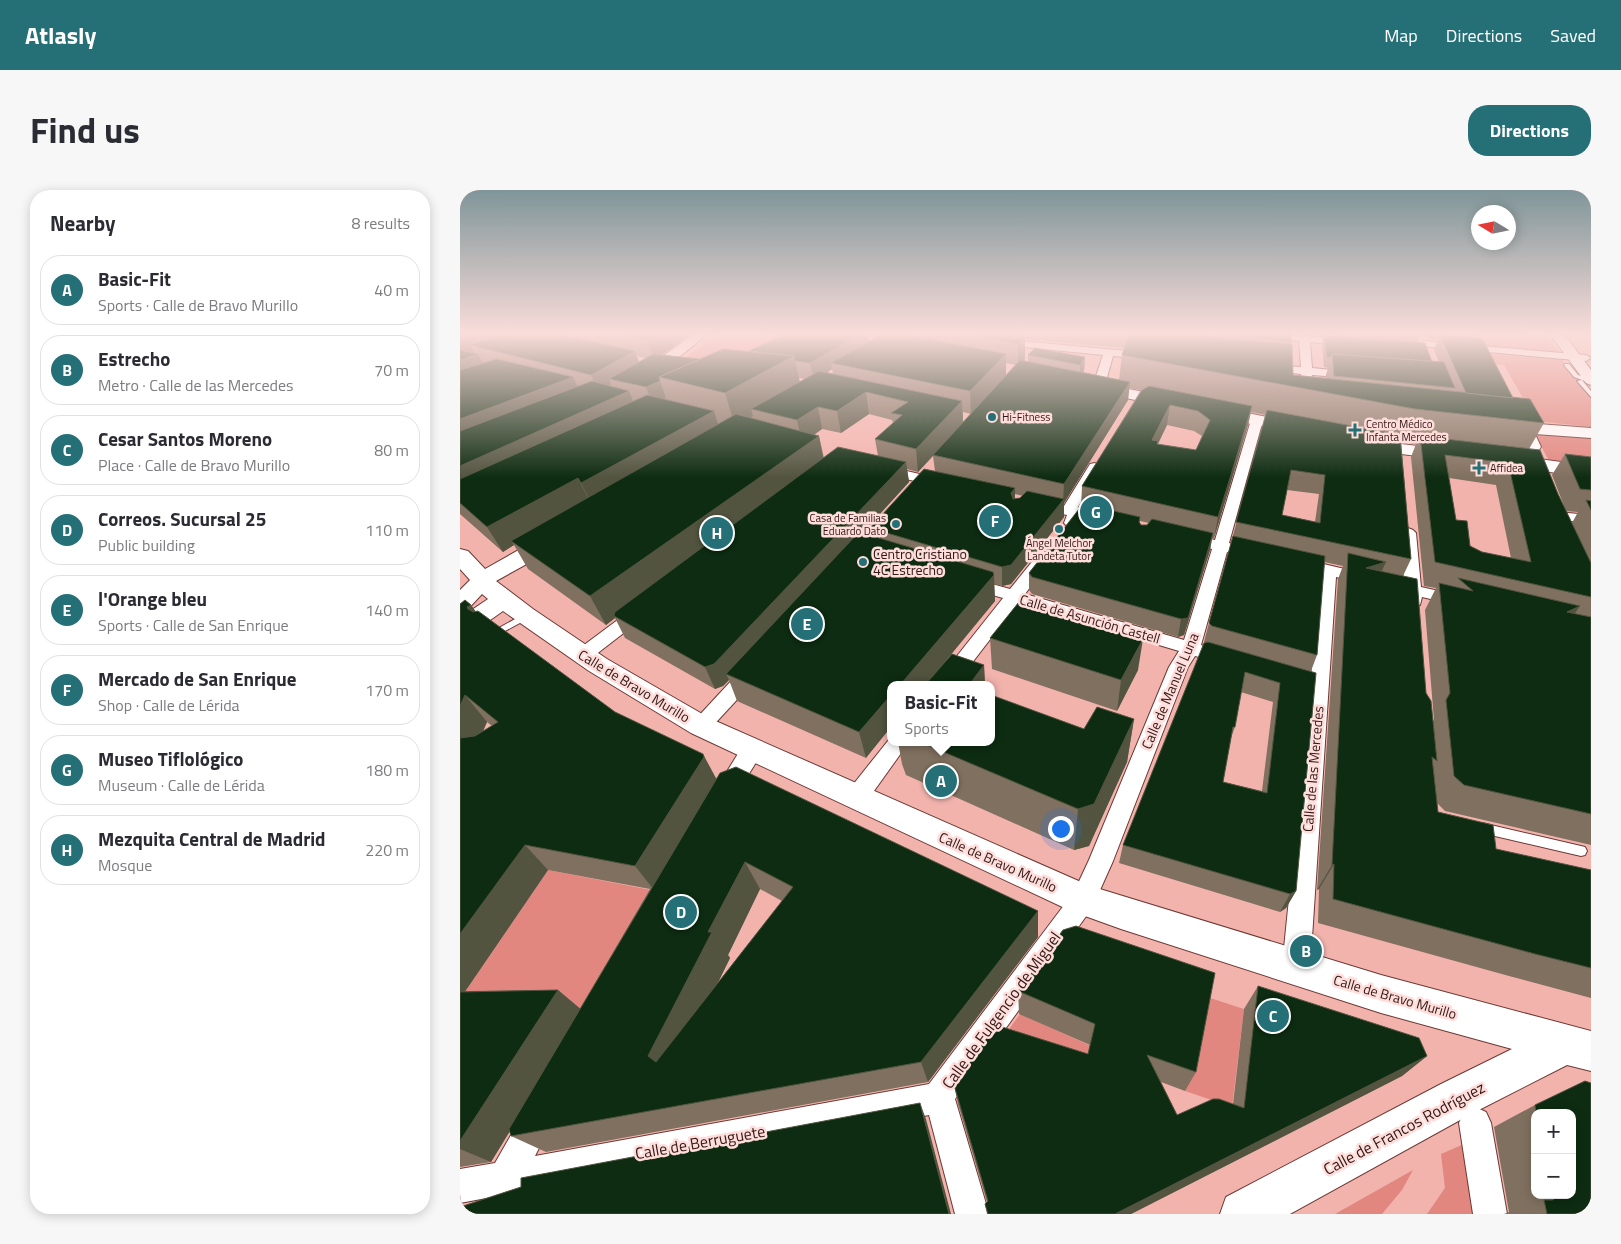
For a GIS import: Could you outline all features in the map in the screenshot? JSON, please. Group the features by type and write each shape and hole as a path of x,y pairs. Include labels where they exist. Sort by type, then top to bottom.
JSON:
{"main road":[{"path":"1078,384 1315,431"},
{"path":"1550,499 1524,429 1517,427 1591,433"},
{"path":"1353,439 1401,449 1470,457"},
{"path":"1490,459 1550,499"},
{"path":"1550,499 1591,472"},
{"path":"460,604 483,580 571,530"},
{"name":"Calle de Bravo Murillo","path":"460,556 483,580 526,616 582,655 644,694 701,726 1083,900 1381,994 1578,1048"},
{"path":"460,629 504,599"},
{"name":"Calle de Francos Rodríguez","path":"1243,1214 1456,1099 1578,1048"}],"street":[{"path":"1098,388 1100,382"},
{"path":"1307,382 1308,396"},
{"path":"1133,405 1148,398"},
{"name":"Calle de Manuel Luna","path":"1083,900 1102,861 1179,667 1191,648 1257,420"},
{"path":"1401,449 1402,468"},
{"path":"947,681 1074,520 1075,512 1071,507 1102,456"},
{"path":"868,466 926,475 950,486"},
{"path":"910,492 926,475"},
{"path":"1550,499 1591,519"},
{"path":"1026,502 1118,522"},
{"path":"1407,515 1415,618"},
{"path":"1174,535 1478,605"},
{"name":"Calle de las Mercedes","path":"1296,968 1328,570"},
{"name":"Calle de Asunción Castell","path":"959,579 1014,597 1219,656"},
{"path":"582,655 651,603"},
{"path":"701,726 765,656"},
{"path":"1274,673 1320,687"},
{"path":"856,798 896,746"},
{"path":"713,815 752,750"},
{"name":"Calle de Fulgencio de Miguel","path":"972,1214 939,1096 1083,900"},
{"path":"505,1178 551,1095"},
{"name":"Calle de Berruguete","path":"460,1186 921,1102 939,1096"},
{"path":"1475,1123 1490,1214"}],"lane":[{"path":"1587,382 1591,395"},
{"path":"492,634 526,616"},
{"path":"1467,824 1581,851"}],"shaded area":[{"path":"1514,382 1579,382 1591,398 1591,427 1536,421"},
{"path":"1534,432 1591,438 1591,466 1549,461"},
{"path":"548,870 656,891 583,1011 460,999"},
{"path":"1204,996 1244,1009 1232,1107 1185,1091"},
{"path":"1020,1014 1091,1046 1084,1074 1005,1035"},
{"path":"1464,1144 1481,1214 1427,1214 1445,1188 1441,1154"},
{"path":"1413,1170 1402,1190 1382,1214 1335,1214"}],"building":[{"path":"460,382 560,382 460,419"},
{"path":"590,382 629,391 460,466 460,431"},
{"path":"622,382 658,382 646,387"},
{"path":"679,382 746,382 725,393"},
{"path":"800,382 870,382 962,401 916,449 875,439 902,415 891,413 908,402 866,392 837,411 818,407 797,420 751,409"},
{"path":"924,382 979,382 970,391"},
{"path":"1000,382 1130,382 1064,484 933,455"},
{"path":"1267,382 1360,382 1530,399 1544,423 1415,409"},
{"path":"1392,382 1452,382 1455,388"},
{"path":"1461,382 1505,382 1513,398 1466,393"},
{"path":"1149,386 1252,406 1218,517 1082,486 1142,390","holes":["1170,405 1198,411 1210,420 1196,450 1157,444 1158,441 1152,440"]},
{"path":"647,395 714,411 581,483 578,478 487,527 460,503 460,479"},
{"path":"1267,410 1400,435 1411,559 1236,522","holes":["1291,470 1325,475 1320,523 1282,515"]},
{"path":"736,414 819,436 590,596 511,541"},
{"path":"1420,436 1540,450 1558,494 1591,563 1591,597 1435,562","holes":["1445,455 1508,463 1531,562 1482,552 1470,546 1467,521 1456,520"]},
{"path":"838,447 906,462 714,664 705,667 614,616 615,612"},
{"path":"1565,454 1591,457 1591,490 1580,489"},
{"path":"924,469 1015,488 1011,493 1013,499 1020,498 1027,491 1064,499 1011,565 1002,567 870,528"},
{"path":"1586,500 1591,501 1591,510"},
{"path":"1083,504 1140,517 1139,522 1141,525 1147,525 1152,519 1213,533 1188,618 1181,619 1032,577 1029,573"},
{"path":"859,532 993,572 994,575 903,681 887,681 887,700 859,732 726,674"},
{"path":"1233,536 1325,556 1317,655 1212,626 1209,623"},
{"path":"1348,553 1386,562 1366,568 1417,579 1426,693 1431,701 1437,761 1432,757 1438,812 1493,825 1496,849 1591,870 1591,968 1333,899 1334,864 1332,865"},
{"path":"1458,578 1580,606 1567,612 1591,617 1591,814 1464,785 1454,776 1446,700 1450,693 1439,583 1473,591"},
{"path":"465,600 471,605 467,607 468,609 473,612 478,611 615,712 703,754 704,757 635,866 525,845 460,934 460,738 475,736 498,722 465,695 460,706 460,604"},
{"path":"1019,602 1143,639 1121,680 990,638"},
{"path":"1208,642 1316,673 1296,891 1290,894 1123,845 1204,643","holes":["1245,672 1280,683 1267,793 1223,782"]},
{"path":"952,654 984,665 972,681 928,681"},
{"path":"995,696 1084,729 1097,707 1134,719 1094,804 1078,809 929,746 995,746"},
{"path":"736,767 1038,911 921,1062 511,1136 509,1129 720,773","holes":["745,862 793,887 656,1062 648,1056 712,932 708,932"]},
{"path":"1076,926 1215,973 1196,1072 1147,1055 1177,1115 1213,1099 1219,1099 1244,1108 1258,986 1419,1038 1427,1056 1115,1214 988,1214 985,1204 988,1201 954,1085 996,1025 1088,1054 1095,1024 1018,991 1063,930"},
{"path":"558,990 460,1141 460,992"},
{"path":"1585,1081 1591,1083 1591,1214 1547,1214 1544,1200 1576,1199 1576,1109 1536,1109 1535,1105"},
{"path":"920,1103 949,1214 460,1214 460,1207 521,1187 521,1178"}],"place":[{"name":"Hi-Fitness","path":"992,417"},
{"name":"Centro Médico Infanta Mercedes","path":"1355,430"},
{"name":"Affidea","path":"1479,468"},
{"name":"Museo Tiflológico","path":"1096,512"},
{"name":"Mercado de San Enrique","path":"995,521"},
{"name":"Casa de Familias Eduardo Dato","path":"896,524"},
{"name":"Ángel Melchor Landeta Tutor","path":"1059,529"},
{"name":"Mezquita Central de Madrid","path":"717,533"},
{"name":"Centro Cristiano 4C Estrecho","path":"863,562"},
{"name":"l'Orange bleu","path":"807,624"},
{"name":"Basic-Fit","path":"941,781"},
{"name":"Correos. Sucursal 25","path":"681,912"},
{"name":"Estrecho","path":"1306,951"},
{"name":"Cesar Santos Moreno","path":"1273,1016"}]}
